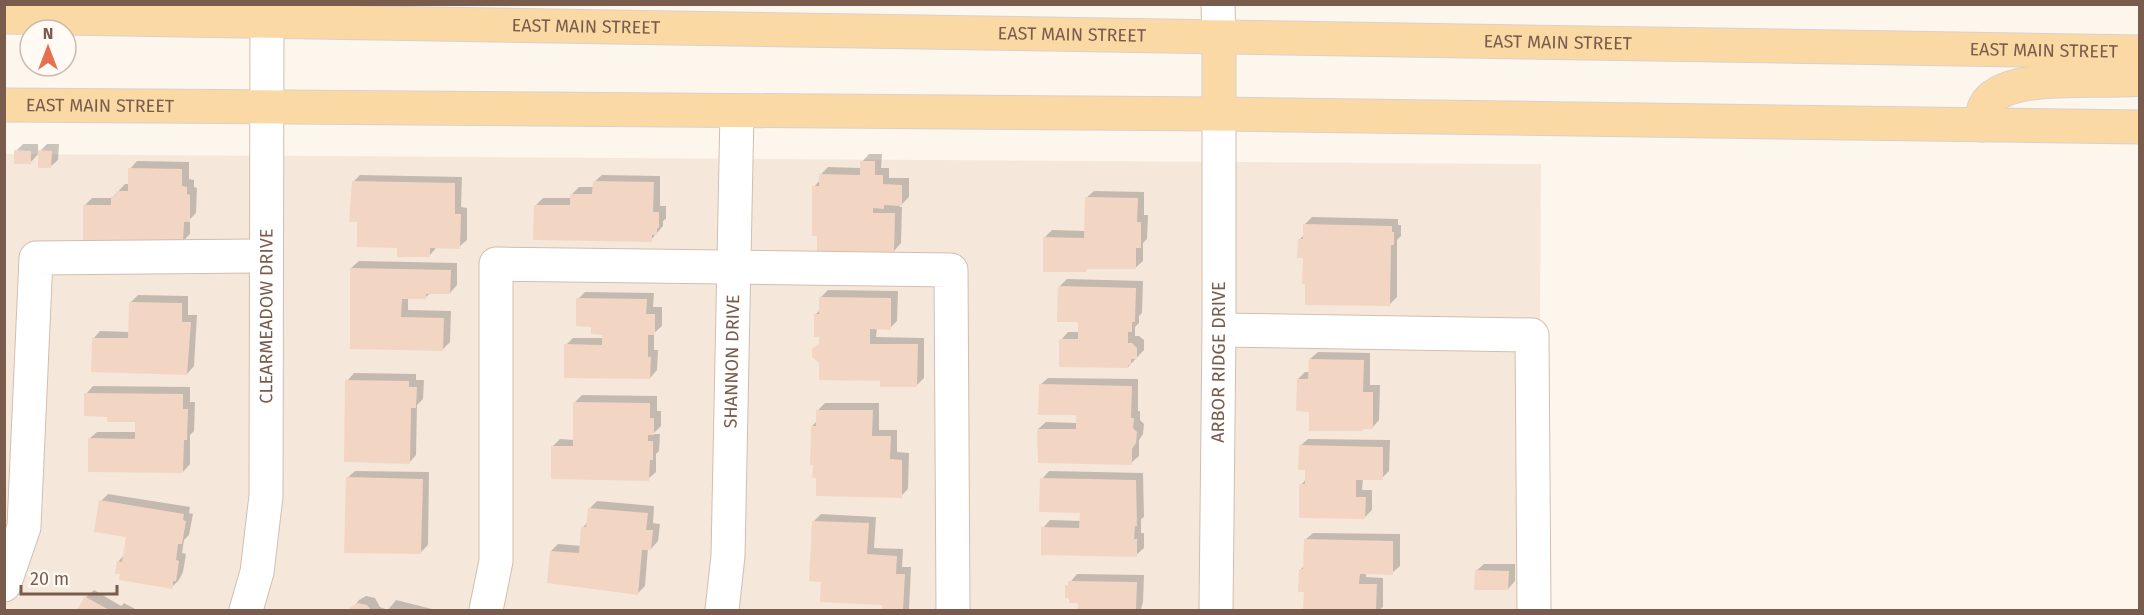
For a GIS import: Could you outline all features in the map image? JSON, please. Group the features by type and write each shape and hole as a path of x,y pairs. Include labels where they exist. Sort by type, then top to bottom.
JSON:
{"main road":[{"name":"EAST MAIN STREET","path":"4,18 2139,52"},
{"path":"1219,38 1219,114"},
{"path":"1982,124 1985,106 1995,96 2011,88 2045,81 2139,79"},
{"name":"EAST MAIN STREET","path":"4,105 1219,114 2139,126"}],"street":[{"path":"1218,4 1219,38"},
{"name":"CLEARMEADOW DRIVE","path":"246,610 257,572 266,496 267,21"},
{"name":"SHANNON DRIVE","path":"722,610 728,555 737,111"},
{"name":"ARBOR RIDGE DRIVE","path":"1216,610 1219,114"},
{"path":"4,585 24,527 36,258 266,256"},
{"path":"486,610 496,561 496,264 951,270 953,610"},
{"path":"1219,330 1532,335 1534,610"}],"shaded area":[{"path":"5,154 1541,164 1538,610 5,610"}],"building":[{"path":"14,150 31,151 31,164 14,164"},
{"path":"38,150 52,151 51,168 38,168"},
{"path":"860,161 875,161 875,175 883,175 883,184 902,185 902,206 884,205 884,209 873,208 873,213 895,213 894,252 817,251 817,236 812,236 812,186 819,186 819,174 860,175"},
{"path":"128,168 182,169 182,186 187,187 187,194 190,195 190,222 184,222 183,243 83,241 83,205 111,205 111,197 116,195 116,191 128,191"},
{"path":"352,181 455,183 455,214 461,214 460,249 430,248 430,257 397,257 397,248 357,247 357,222 349,222"},
{"path":"593,181 654,182 653,212 659,212 659,228 657,228 657,235 652,235 652,242 533,240 534,205 570,205 570,194 592,194"},
{"path":"1085,197 1138,198 1137,222 1141,222 1141,248 1136,248 1136,269 1043,272 1043,237 1084,238"},
{"path":"1303,224 1392,226 1394,245 1391,245 1390,306 1305,305 1305,284 1302,284 1303,258 1297,258 1298,239 1303,239"},
{"path":"350,268 451,270 450,294 426,294 426,299 402,299 401,317 444,318 443,351 350,349"},
{"path":"1058,286 1136,288 1135,322 1132,322 1132,332 1128,332 1128,343 1132,343 1137,348 1137,359 1131,359 1131,365 1128,365 1128,368 1059,367 1059,339 1078,339 1078,322 1057,322"},
{"path":"819,297 891,298 891,330 870,329 870,344 918,344 917,387 880,387 880,381 819,380 819,363 812,357 812,349 819,344 819,337 814,337 814,314 819,314"},
{"path":"576,298 647,299 646,314 655,314 655,335 648,335 648,357 651,357 650,379 564,378 564,344 602,345 602,335 591,334 591,327 576,326"},
{"path":"129,302 182,303 182,322 191,322 187,375 91,372 92,338 128,338"},
{"path":"1309,359 1364,360 1363,392 1373,392 1373,429 1309,431 1309,412 1296,411 1297,379 1308,379"},
{"path":"345,380 409,381 409,387 417,387 416,408 411,408 410,464 344,462"},
{"path":"1039,384 1132,386 1131,418 1134,418 1133,428 1137,432 1136,443 1132,449 1132,465 1038,463 1037,429 1076,429 1076,415 1038,415"},
{"path":"84,393 183,394 183,409 188,409 183,473 88,472 88,438 135,439 135,422 107,422 107,417 84,416"},
{"path":"573,402 650,403 650,418 654,418 654,435 648,435 648,441 653,441 653,460 650,460 649,481 551,479 551,446 573,446"},
{"path":"816,410 873,410 872,436 891,436 890,459 902,460 902,498 816,496 816,478 812,478 813,465 810,465 811,426 816,426"},
{"path":"1299,445 1383,447 1383,480 1356,480 1356,497 1366,497 1365,519 1299,518 1299,484 1305,484 1305,470 1298,470"},
{"path":"346,477 423,479 421,554 344,553"},
{"path":"1040,478 1136,480 1137,526 1135,526 1134,539 1137,539 1137,557 1041,555 1041,527 1079,528 1080,513 1039,512"},
{"path":"99,500 184,514 183,520 186,521 182,544 178,544 176,560 179,561 173,589 119,580 120,574 115,574 117,561 122,562 126,537 94,532"},
{"path":"588,508 648,513 646,530 653,530 651,550 642,550 638,595 547,583 550,551 579,553 581,527 586,527"},
{"path":"812,521 869,523 867,554 897,556 896,574 905,574 903,610 882,610 882,605 820,602 821,582 809,581"},
{"path":"1304,539 1393,541 1393,575 1360,574 1359,584 1377,584 1376,610 1303,610 1304,592 1298,592 1299,569 1303,569"},
{"path":"1475,570 1509,571 1508,590 1474,590"},
{"path":"1068,581 1137,582 1136,610 1078,610 1078,603 1069,603 1069,598 1065,598 1065,585 1068,585"},
{"path":"86,597 109,610 77,610"},
{"path":"358,603 367,605 371,610 349,610"}]}
